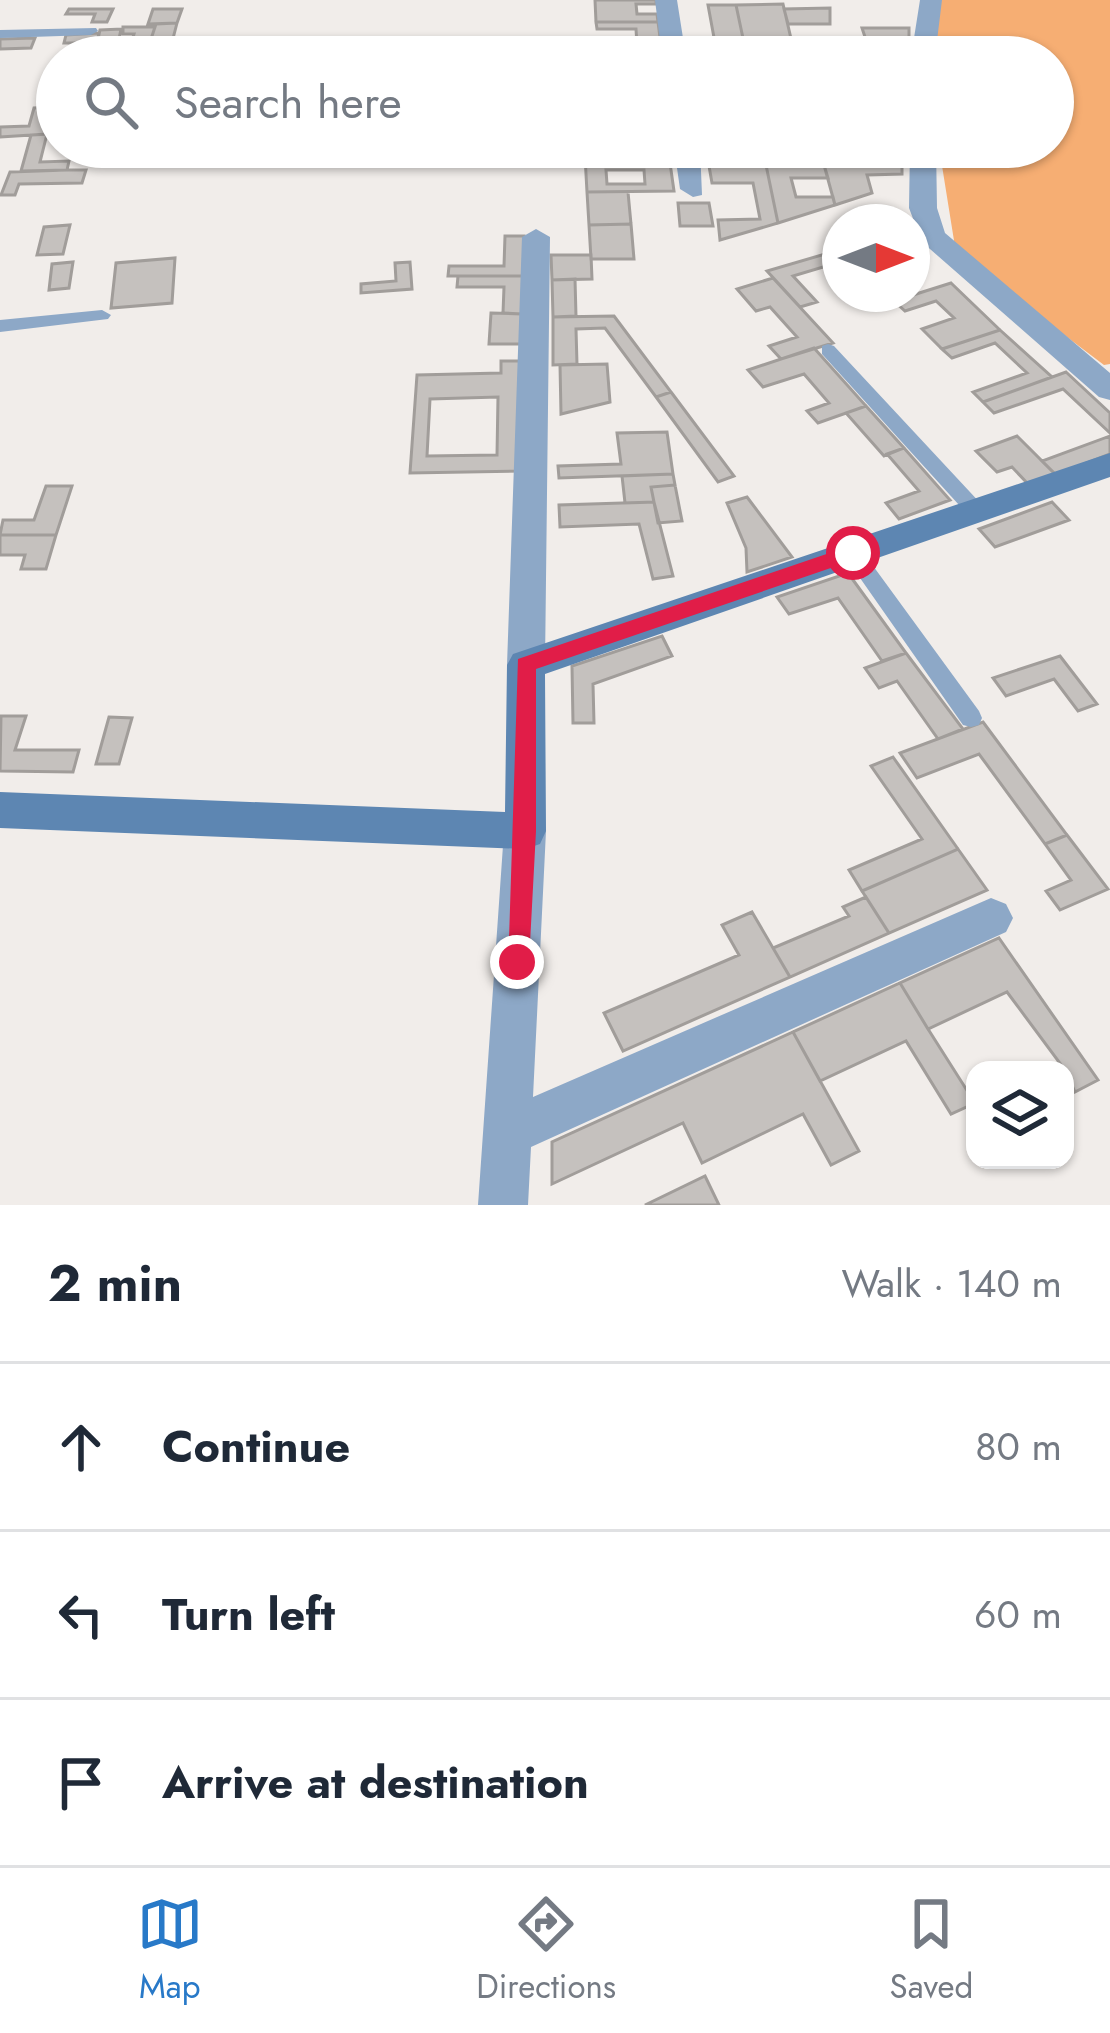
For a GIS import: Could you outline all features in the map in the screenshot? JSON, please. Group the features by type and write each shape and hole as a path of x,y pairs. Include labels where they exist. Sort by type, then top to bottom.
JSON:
{"street":[{"path":"666,0 671,36"},
{"path":"919,36 931,0"},
{"path":"691,168 694,189"},
{"path":"914,168 932,236 1110,390"},
{"path":"503,1205 525,831 536,238"},
{"path":"526,664 1110,465"},
{"path":"0,810 525,831"},
{"path":"506,1133 991,918"}],"lane":[{"path":"0,34 91,31"},
{"path":"0,326 102,315"},
{"path":"828,350 976,511"},
{"path":"853,553 971,718"}],"shaded area":[{"path":"938,0 1110,0 1110,364 1104,365 956,253 942,168 1074,168 1074,36 934,36"}],"building":[{"path":"595,0 656,0 656,4 636,4 637,14 657,14 658,22 596,22"},
{"path":"783,4 790,36 743,36 736,5"},
{"path":"708,5 736,5 743,36 714,36"},
{"path":"830,8 830,24 788,24 784,9"},
{"path":"69,9 113,9 107,22 92,22 95,14 66,14"},
{"path":"153,9 182,9 177,23 148,24"},
{"path":"596,22 658,22 660,36 636,36 636,29 597,29"},
{"path":"177,23 174,36 152,36 156,24"},
{"path":"123,27 155,27 152,36 123,34"},
{"path":"862,28 909,28 909,36 865,36"},
{"path":"121,29 120,36 99,36 100,30"},
{"path":"35,38 31,48 0,49 0,39"},
{"path":"34,108 36,135 0,137 0,127 29,126"},
{"path":"31,135 36,135 36,168 67,170 21,171"},
{"path":"586,168 671,168 674,191 587,192","holes":["606,170 644,170 645,184 607,184"]},
{"path":"709,168 767,168 778,223 720,240 718,220 760,219 753,183 712,183"},
{"path":"767,168 825,168 828,178 791,178 796,197 833,197 835,204 822,204 822,209 778,223"},
{"path":"825,168 902,168 902,174 867,175 872,193 835,204"},
{"path":"86,170 82,183 19,184 15,195 1,195 10,172"},
{"path":"587,192 628,192 631,224 589,225"},
{"path":"678,203 709,203 713,226 680,226"},
{"path":"631,224 634,259 591,259 589,225"},
{"path":"70,225 63,254 37,255 44,227"},
{"path":"505,236 524,236 523,276 448,276 449,266 504,266"},
{"path":"551,255 591,255 592,279 552,280"},
{"path":"822,255 822,267 793,276 817,302 800,307 767,271"},
{"path":"175,258 172,303 111,308 116,263"},
{"path":"73,262 69,288 49,290 52,264"},
{"path":"410,262 412,289 361,293 361,284 396,281 395,263"},
{"path":"458,276 523,276 522,314 503,313 504,287 457,287"},
{"path":"773,278 833,343 781,359 769,346 797,337 770,307 756,311 737,289"},
{"path":"575,279 576,316 553,317 552,280"},
{"path":"951,283 1000,330 942,349 922,329 954,318 936,301 930,303 930,290"},
{"path":"491,313 522,314 521,344 489,344"},
{"path":"614,316 671,392 656,397 605,328 576,329 577,364 553,365 553,317"},
{"path":"1000,330 1052,377 983,402 973,392 1027,373 995,343 952,358 942,349"},
{"path":"814,348 866,406 818,423 807,411 829,403 804,374 763,387 748,370"},
{"path":"501,361 520,361 521,471 410,473 417,375 501,373","holes":["498,397 497,455 427,456 430,399"]},
{"path":"607,364 610,402 561,414 560,365"},
{"path":"1066,372 1110,413 1110,433 1063,389 994,413 983,402"},
{"path":"671,392 734,476 718,482 656,397"},
{"path":"866,406 904,448 884,456 846,413"},
{"path":"667,432 673,474 559,478 558,466 621,464 617,433"},
{"path":"1017,436 1056,475 1029,485 1012,467 997,472 976,451"},
{"path":"1110,436 1110,454 1056,475 1042,461"},
{"path":"904,448 950,500 899,519 886,503 919,491 887,454"},
{"path":"673,474 675,485 651,487 654,502 625,503 622,476"},
{"path":"675,485 682,521 658,523 651,487"},
{"path":"46,486 72,486 56,535 0,535 3,520 34,520"},
{"path":"747,497 792,557 747,572 746,548 727,503"},
{"path":"654,502 673,576 653,579 639,524 560,527 559,505"},
{"path":"1052,502 1069,520 995,547 979,529"},
{"path":"0,535 56,535 46,569 21,569 25,555 0,555"},
{"path":"848,573 906,653 882,661 838,598 789,614 777,597"},
{"path":"662,636 672,656 593,684 594,723 573,723 572,666"},
{"path":"906,653 963,729 938,739 897,681 879,688 865,668"},
{"path":"1060,656 1097,704 1078,711 1054,679 1006,696 993,678"},
{"path":"1,716 26,716 15,750 79,750 73,772 0,771"},
{"path":"109,717 132,718 119,764 96,764"},
{"path":"983,722 1067,835 1045,844 979,754 917,778 900,753"},
{"path":"893,757 958,849 862,891 849,870 922,839 871,766"},
{"path":"1067,835 1108,889 1060,910 1046,891 1071,880 1045,844"},
{"path":"958,849 987,890 889,933 862,891"},
{"path":"866,897 889,933 790,977 773,948 849,916 843,907"},
{"path":"752,912 790,977 623,1051 604,1013 739,955 722,925"},
{"path":"999,938 1098,1080 1075,1092 1074,1061 1058,1061 1007,992 928,1029 900,983"},
{"path":"900,983 966,1089 966,1107 951,1114 906,1041 820,1081 793,1032"},
{"path":"793,1032 859,1151 831,1165 803,1114 702,1163 683,1123 552,1184 552,1142"},
{"path":"705,1176 719,1205 645,1205"}],"route":[{"path":"517,962 525,831 526,664 853,553"}]}
